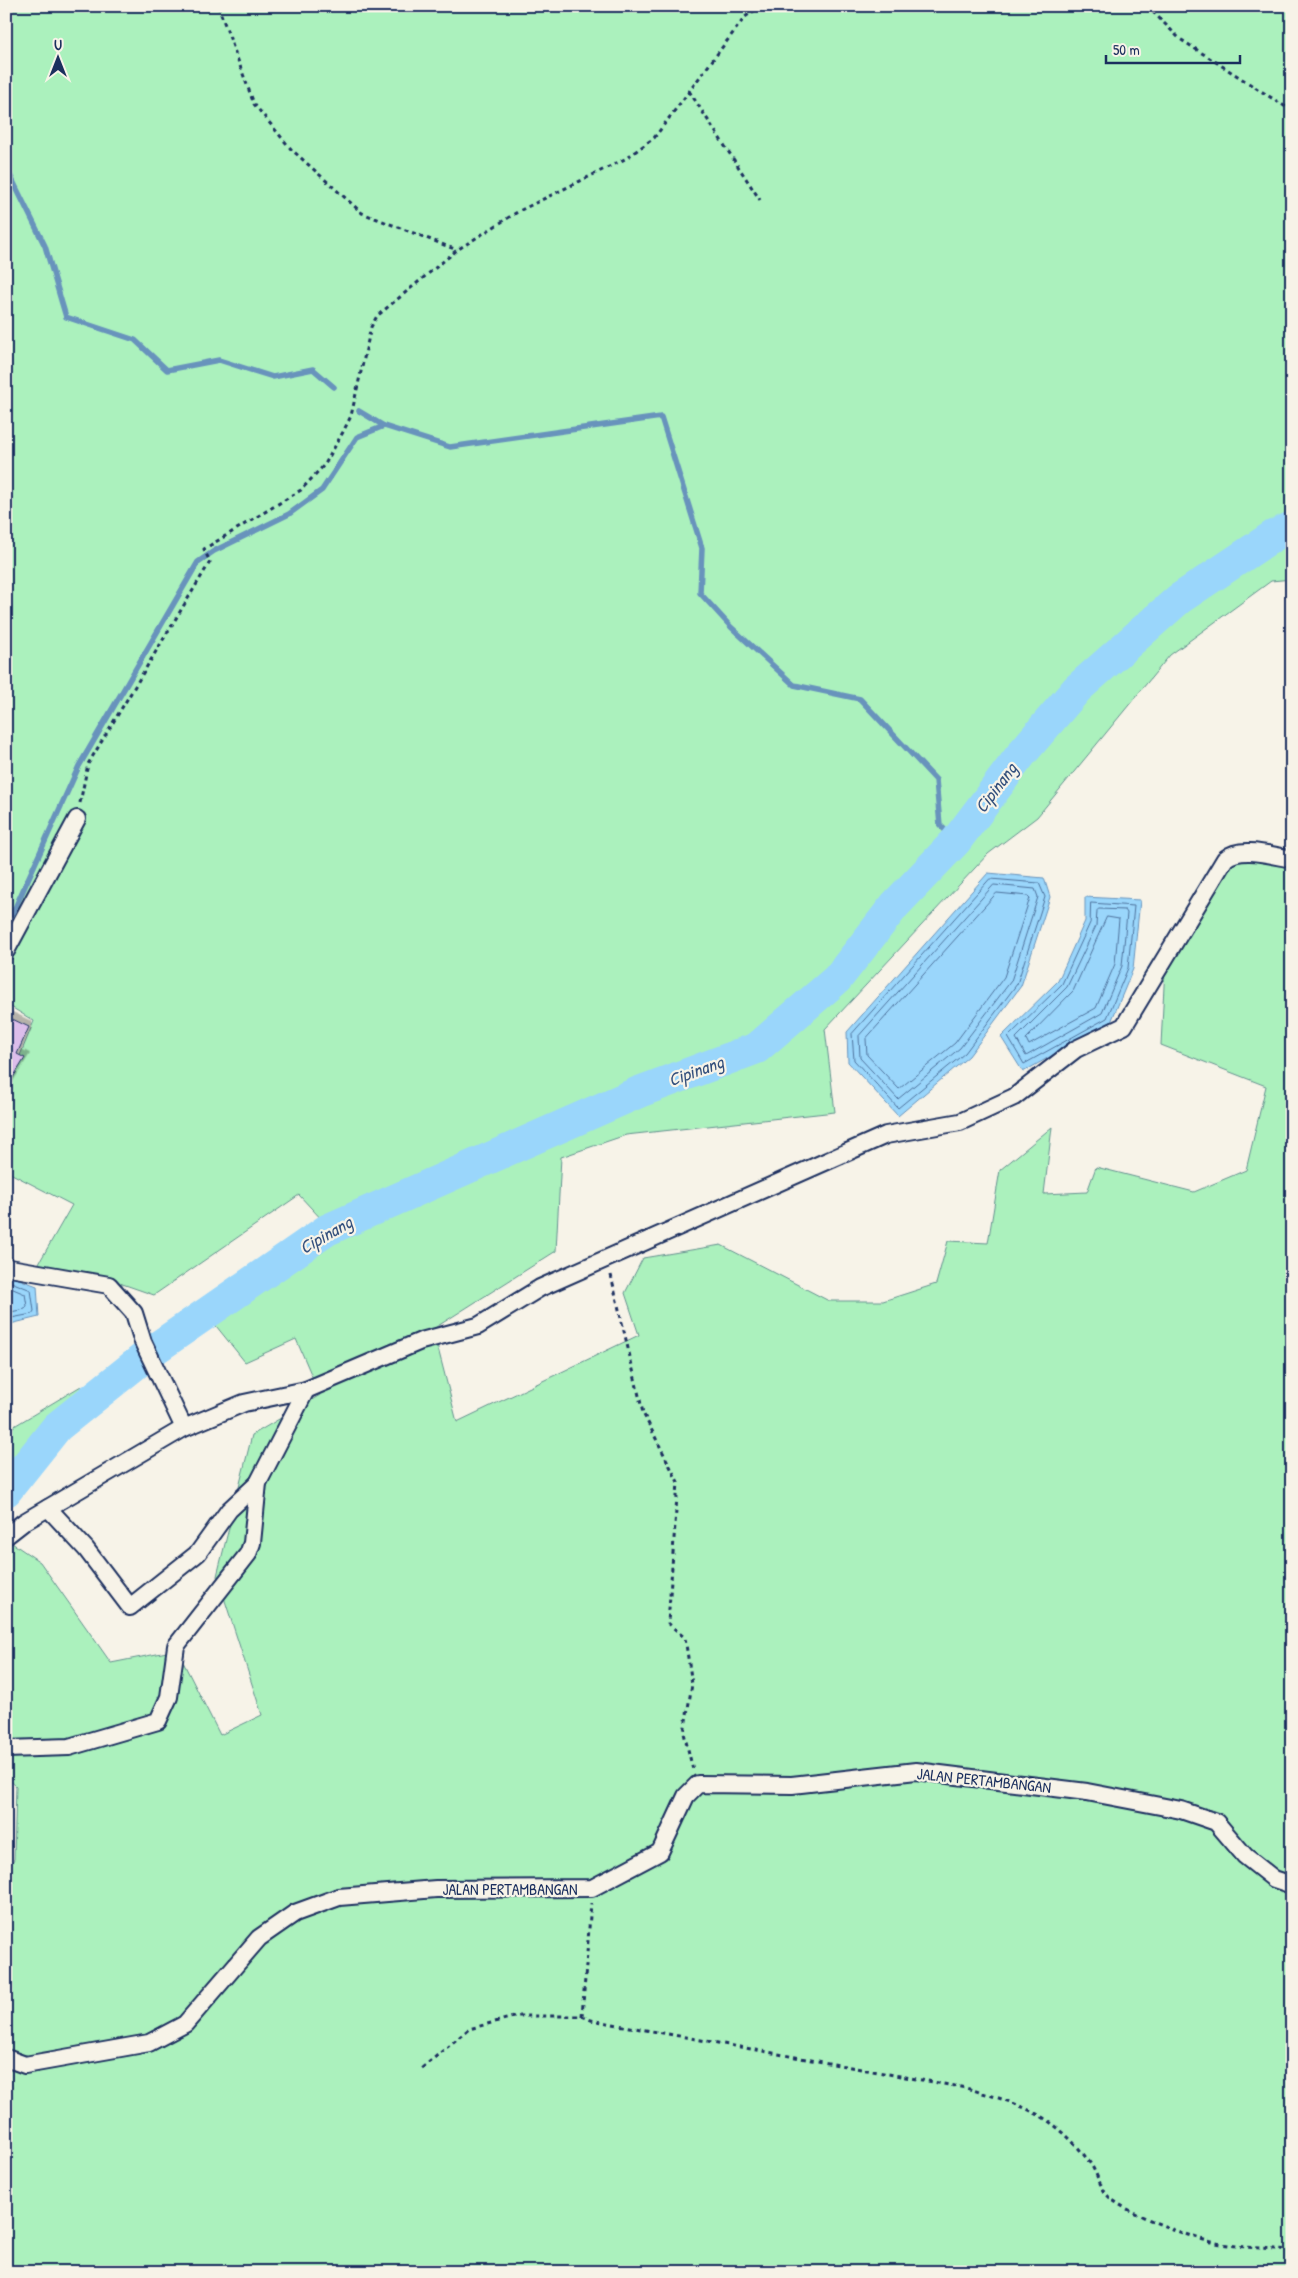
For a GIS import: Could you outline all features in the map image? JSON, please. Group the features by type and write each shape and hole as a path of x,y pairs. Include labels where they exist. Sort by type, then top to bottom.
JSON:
{"street":[{"path":"6,951 77,819"},
{"path":"6,1536 24,1522 184,1428 244,1403 306,1390 421,1341 478,1326 540,1288 608,1260 886,1135 960,1122 1014,1097 1076,1049 1124,1026 1225,858 1240,852 1292,859"},
{"path":"6,1266 109,1286 134,1313 142,1342 184,1428"},
{"path":"48,1508 86,1549 130,1607 198,1553 229,1510 258,1483 306,1390"},
{"path":"6,1749 69,1747 158,1721 169,1697 176,1646 248,1554 252,1543 258,1483"},
{"name":"JALAN PERTAMBANGAN","path":"6,2058 25,2065 149,2043 185,2024 259,1938 295,1913 339,1897 436,1889 592,1888 660,1852 686,1796 698,1784 792,1785 916,1771 1088,1792 1181,1810 1216,1822 1245,1856 1274,1879 1292,1884"}],"path":[{"path":"218,6 254,104 291,149 362,213 457,250"},
{"path":"77,819 88,764 210,562 204,549 302,490 324,464 344,432 351,416 371,327 377,316 457,250 519,212 625,159 654,138 745,17 761,6"},
{"path":"1147,6 1180,39 1292,111"},
{"path":"689,91 760,200"},
{"path":"608,1260 643,1413 678,1482 668,1623 685,1638 692,1684 684,1733 690,1763 698,1784"},
{"path":"582,2016 592,1888"},
{"path":"422,2068 469,2029 517,2016 582,2016 591,2020 966,2088 1020,2104 1048,2119 1090,2163 1108,2196 1141,2216 1212,2242 1292,2250"}],"green space":[{"path":"6,6 1292,6 1292,579 1271,581 1170,655 1037,817 988,854 825,1029 835,1112 626,1135 561,1157 556,1251 433,1329 457,1422 639,1335 625,1293 643,1258 721,1245 829,1301 883,1301 936,1284 948,1241 988,1243 1000,1170 1052,1127 1044,1194 1087,1192 1096,1167 1194,1192 1246,1170 1266,1086 1161,1045 1166,947 1233,848 1292,857 1292,2272 6,2272 6,1872 14,1859 16,1786 6,1777 6,1539 40,1562 111,1663 177,1650 220,1735 262,1715 217,1576 252,1435 320,1395 296,1339 245,1362 200,1306 325,1223 299,1195 154,1295 111,1280 35,1270 72,1205 6,1171 6,1090 34,1021 6,1004"},
{"path":"81,1386 95,1409 54,1443 6,1504 6,1431"}],"water":[{"path":"988,873 1044,878 1050,897 1021,986 969,1056 898,1116 848,1062 847,1032"},
{"path":"1085,897 1140,900 1133,969 1111,1022 1023,1072 1001,1037 1058,981 1085,921"},
{"path":"6,1274 37,1286 39,1317 6,1325"}],"building":[{"path":"6,1016 29,1027 17,1054 25,1058 6,1089"}],"waterway":[{"path":"6,167 45,246 66,317 135,340 167,370 219,360 273,377 313,369 334,387"},
{"path":"359,411 384,426"},
{"path":"6,928 79,766 198,562 214,551 289,514 322,490 357,437 384,426 450,447 661,417 702,548 700,593 731,627 794,685 860,699 936,780 940,825 956,841"},
{"name":"Cipinang","path":"6,1491 57,1427 152,1351 327,1230 639,1092 757,1048 837,979 895,905 956,841 1023,752 1077,689 1179,599 1273,536 1292,527"}]}
